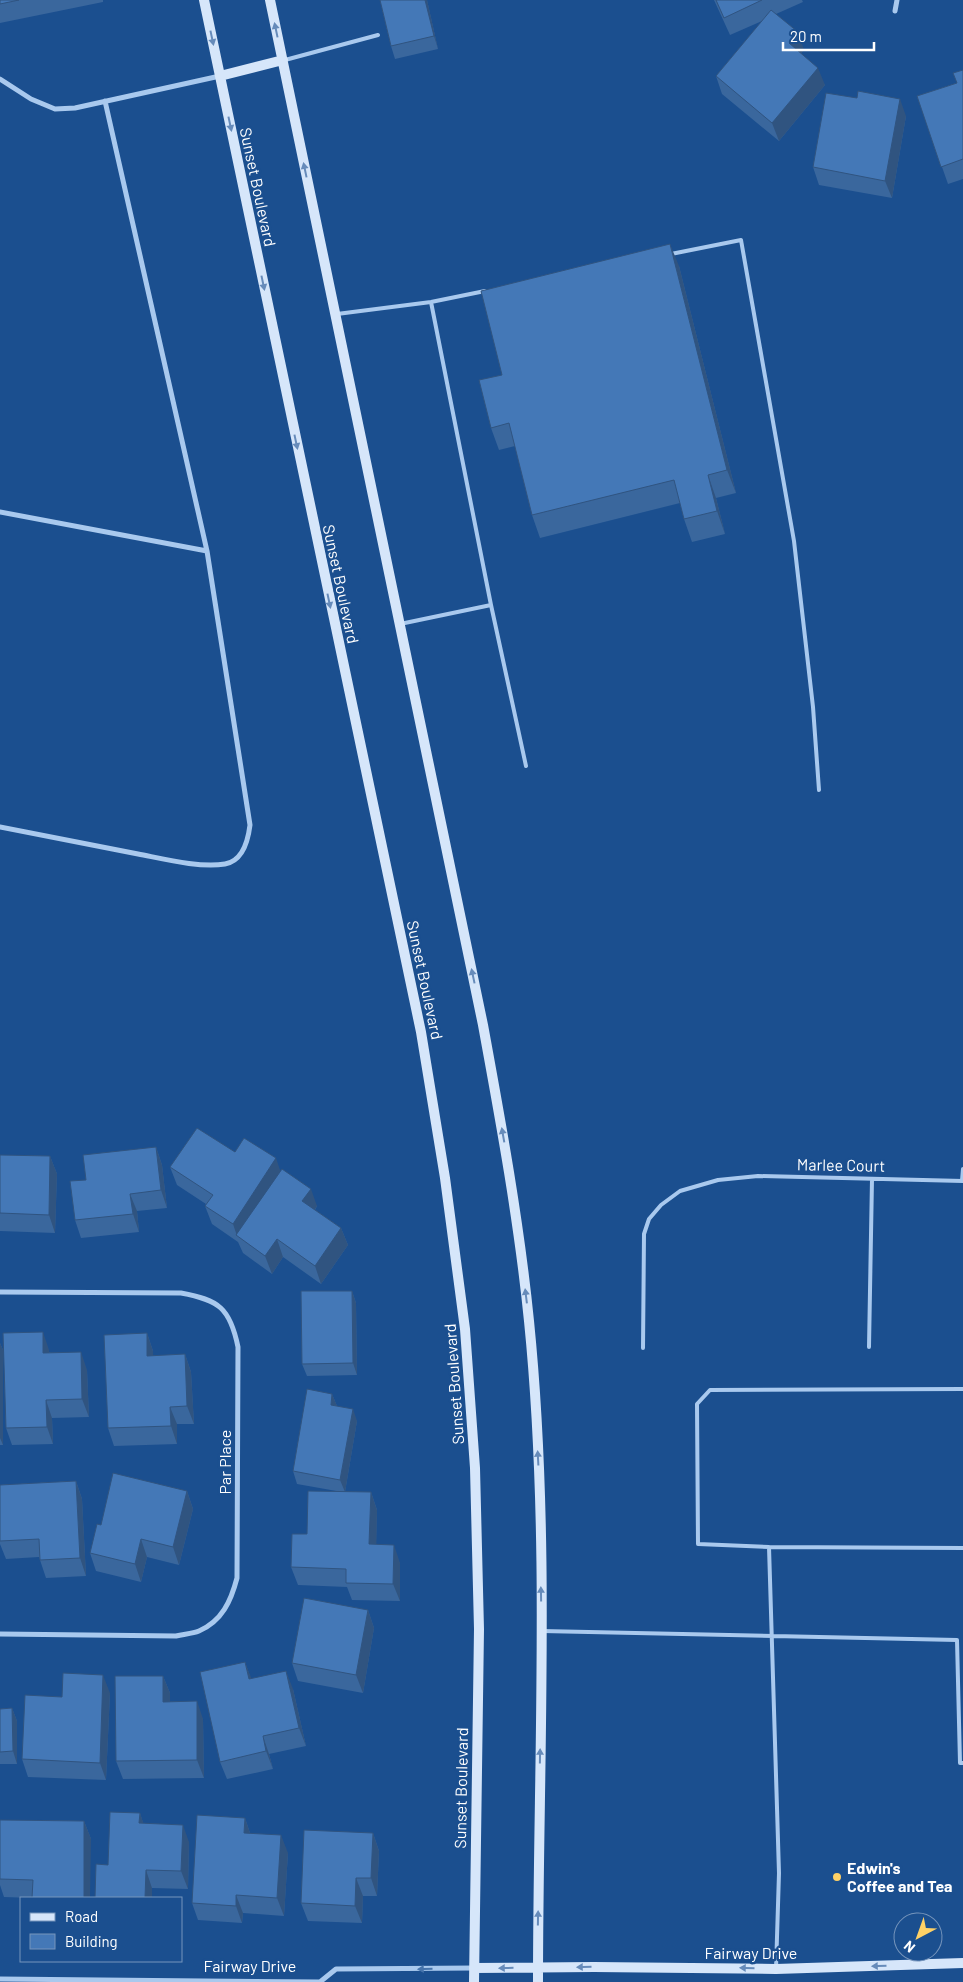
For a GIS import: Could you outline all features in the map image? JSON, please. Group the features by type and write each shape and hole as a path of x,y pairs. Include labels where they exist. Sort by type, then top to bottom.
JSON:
{"main road":[{"name":"Sunset Boulevard","path":"204,0 421,1032 446,1178 466,1329 475,1468 479,1629 474,1982"},
{"path":"270,0 483,1025 509,1170 529,1321 538,1464 542,1631 538,1982"},
{"path":"220,76 282,60"},
{"name":"Fairway Drive","path":"474,1968 776,1969 963,1963"}],"street":[{"path":"895,11 897,0"},
{"path":"0,79 30,99 55,109 75,108 105,102 220,76"},
{"path":"0,826 189,863 226,864 238,858 249,836 250,825 207,551 105,102"},
{"path":"0,512 207,551"},
{"name":"Par Place","path":"0,1292 181,1293 203,1297 221,1307 234,1326 238,1357 237,1578 232,1599 219,1618 199,1631 176,1636 0,1634"},
{"name":"Fairway Drive","path":"0,1979 320,1982 336,1968 474,1968"}],"lane":[{"path":"282,60 378,36"},
{"path":"667,254 741,240 794,541 813,707 818,790"},
{"path":"335,315 431,302 488,290"},
{"path":"431,302 491,605 526,766"},
{"path":"400,624 491,605"},
{"path":"963,1169 963,1181"},
{"name":"Marlee Court","path":"642,1348 644,1234 649,1219 661,1204 680,1191 718,1180 758,1176 963,1181"},
{"path":"869,1347 872,1179"},
{"path":"963,1388 710,1390 697,1404 698,1544 770,1547 963,1548"},
{"path":"770,1547 779,1872 776,1969"},
{"path":"542,1631 963,1640"},
{"path":"957,1640 960,1763 963,1763"}],"building":[{"path":"0,0 19,0 0,4"},
{"path":"380,0 425,0 434,36 391,46"},
{"path":"716,0 762,0 724,18"},
{"path":"771,10 798,32 789,43 818,68 772,123 716,76"},
{"path":"963,70 963,159 941,167 917,96 957,83 953,73"},
{"path":"858,91 900,99 885,181 813,167 826,93 857,98"},
{"path":"670,244 727,470 708,475 717,511 684,519 674,480 532,515 509,423 491,428 479,380 502,375 481,291"},
{"path":"197,1128 235,1152 244,1138 276,1158 233,1224 205,1206 213,1195 170,1167"},
{"path":"156,1147 161,1190 130,1194 133,1214 75,1220 70,1181 86,1180 83,1155"},
{"path":"0,1155 50,1156 49,1215 0,1213"},
{"path":"282,1169 311,1189 302,1201 341,1228 315,1266 277,1239 265,1256 236,1235"},
{"path":"301,1291 352,1291 353,1363 302,1364"},
{"path":"43,1332 43,1353 81,1352 82,1399 46,1400 47,1427 6,1428 3,1333"},
{"path":"147,1333 147,1356 185,1354 187,1406 170,1407 171,1426 108,1428 104,1335"},
{"path":"307,1389 332,1394 331,1405 353,1409 340,1480 293,1471"},
{"path":"113,1473 187,1491 173,1547 141,1539 135,1564 90,1553 97,1524 101,1525"},
{"path":"76,1481 80,1558 40,1560 39,1539 0,1541 0,1485"},
{"path":"308,1491 371,1492 369,1544 394,1545 393,1584 346,1583 346,1569 291,1567 292,1534 307,1534"},
{"path":"304,1598 368,1610 356,1675 292,1663"},
{"path":"245,1662 249,1679 286,1671 299,1728 263,1736 266,1751 220,1762 200,1672"},
{"path":"63,1673 103,1675 100,1763 22,1759 25,1695 62,1697"},
{"path":"115,1676 163,1676 163,1702 197,1701 197,1760 116,1761"},
{"path":"12,1708 13,1751 0,1752 0,1709"},
{"path":"110,1812 140,1813 139,1823 183,1825 181,1871 146,1870 145,1897 95,1897 96,1864 108,1865"},
{"path":"197,1815 245,1818 244,1833 281,1835 277,1898 236,1895 236,1906 192,1903"},
{"path":"0,1820 84,1821 84,1897 32,1897 33,1880 0,1879"},
{"path":"304,1830 373,1833 371,1878 356,1878 355,1906 301,1903"}],"place":[{"name":"Edwin's Coffee and Tea","path":"837,1877"}]}
